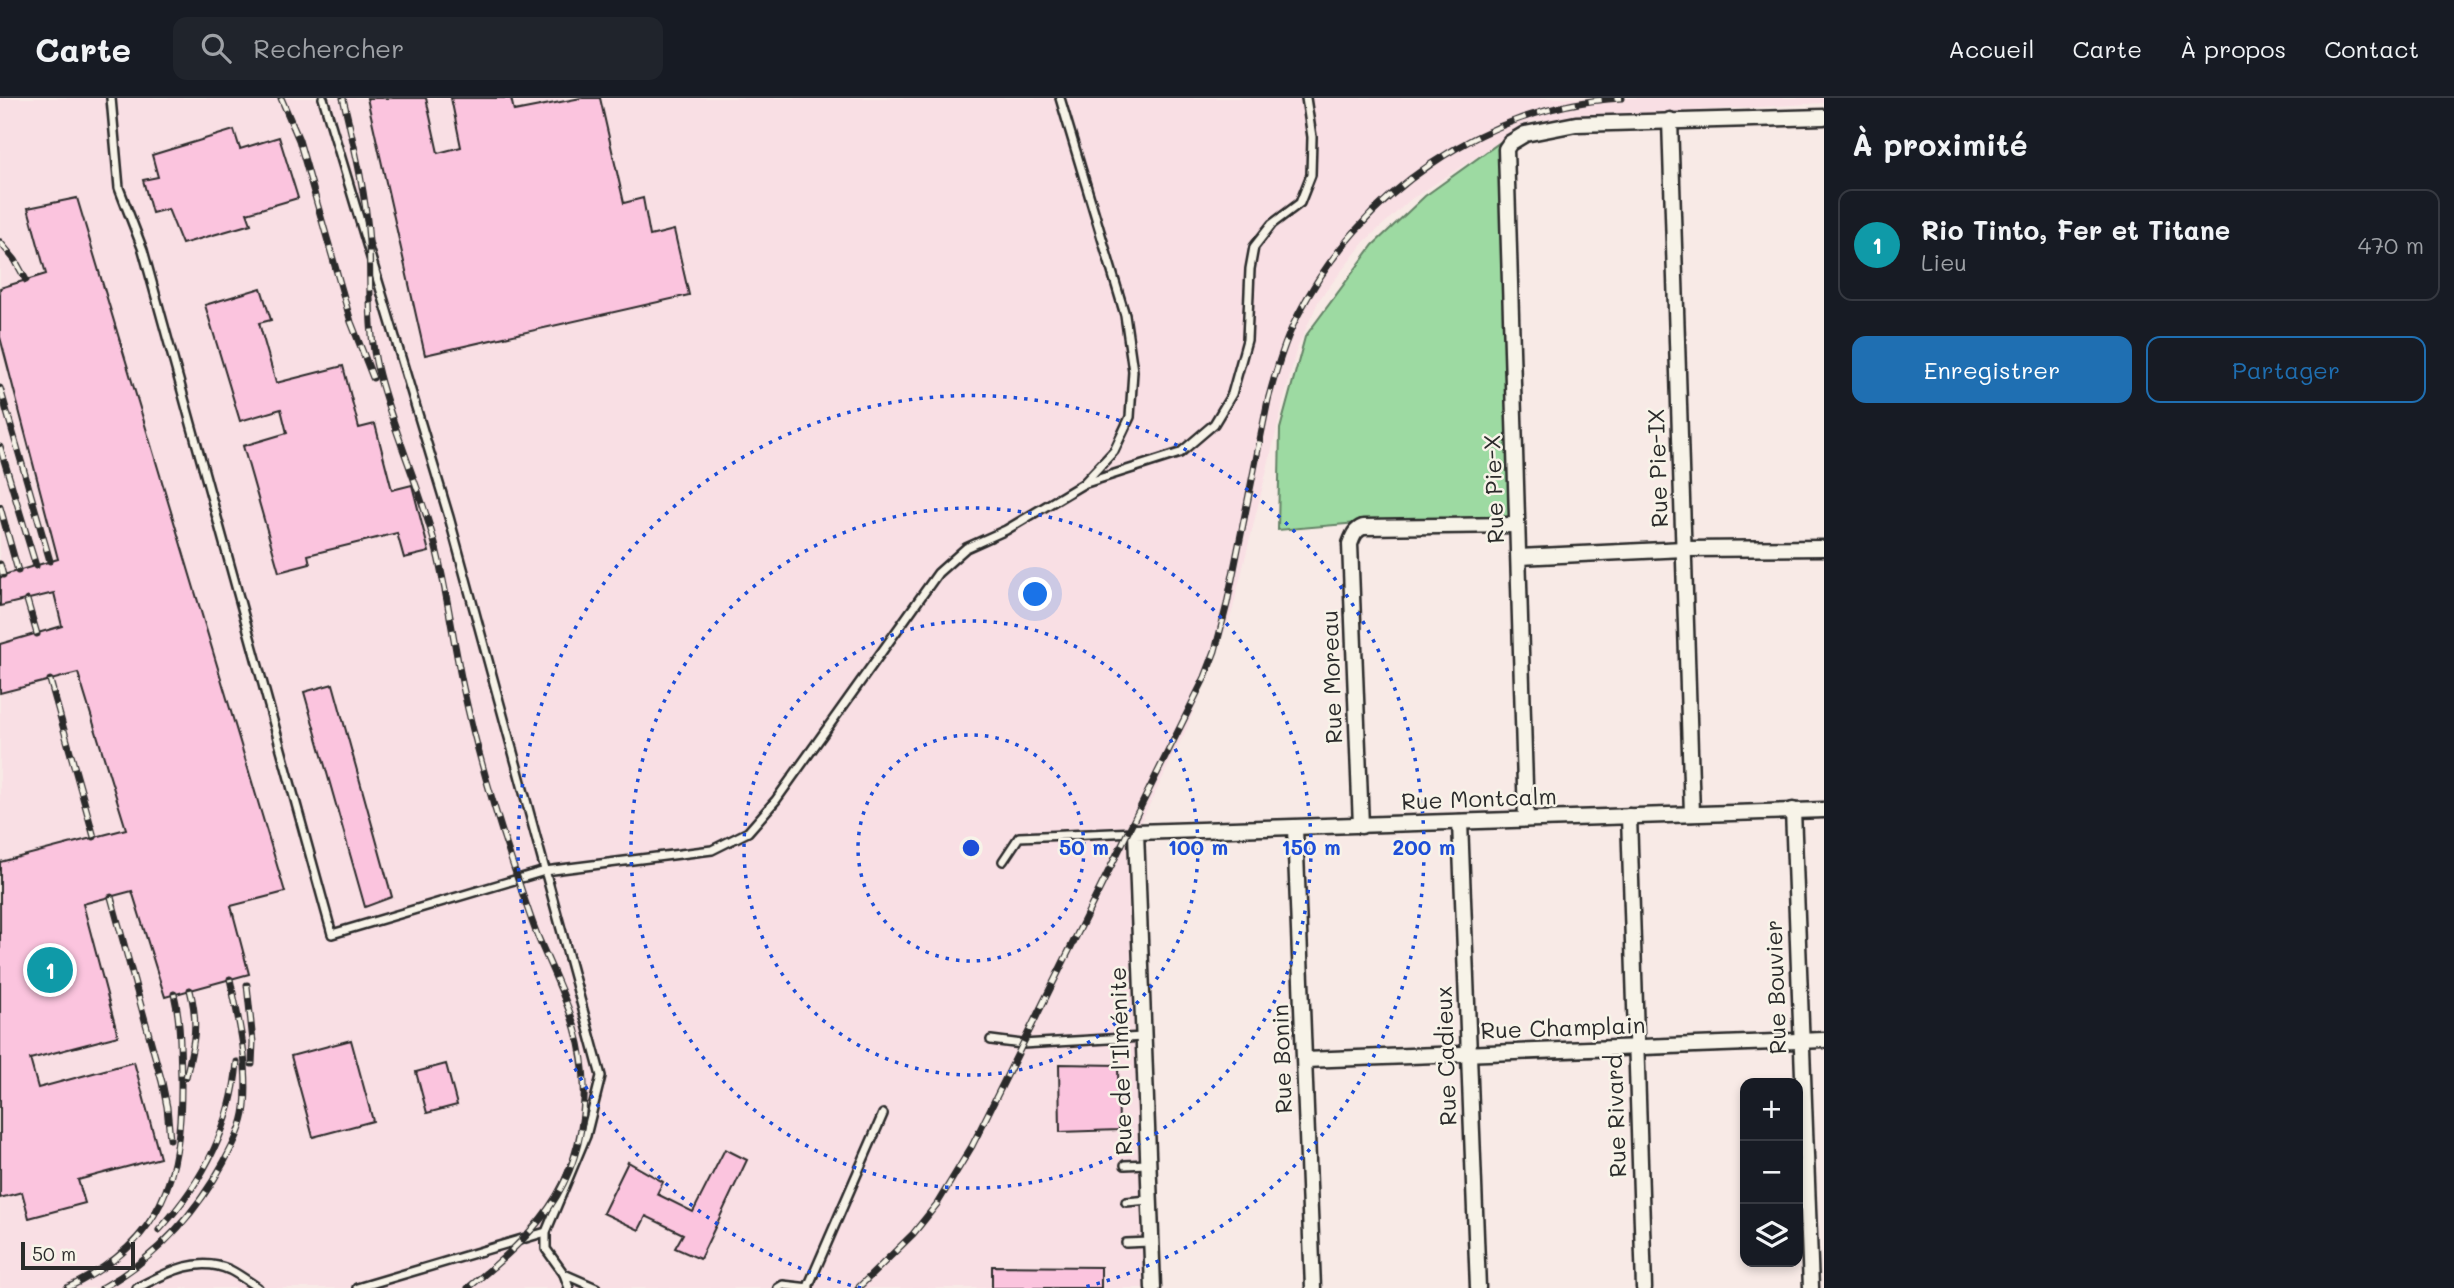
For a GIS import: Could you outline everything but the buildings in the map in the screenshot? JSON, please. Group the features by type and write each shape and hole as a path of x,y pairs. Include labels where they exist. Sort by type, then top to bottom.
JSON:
{"street":[{"path":"1670,120 1824,117"},
{"name":"Rue Pie-X","path":"1527,819 1504,158 1510,143 1539,129 1576,124 1670,120"},
{"name":"Rue Pie-IX","path":"1670,120 1692,814"},
{"name":"Rue Moreau","path":"1361,826 1350,544 1358,529 1517,525"},
{"path":"1519,557 1684,549 1824,548"},
{"name":"Rue Bouvier","path":"1793,810 1811,1288"},
{"name":"Rue Montcalm","path":"1136,832 1824,810"},
{"name":"Rue Rivard","path":"1629,816 1644,1288"},
{"name":"Rue Cadieux","path":"1460,822 1478,1288"},
{"name":"Rue Bonin","path":"1295,828 1312,1288"},
{"name":"Rue de l'Ilménite","path":"1136,832 1153,1288"},
{"name":"Rue Champlain","path":"1304,1060 1824,1040"}],"lane":[{"path":"111,98 119,188 143,250 332,934 545,871 712,850 748,832 776,800 938,573 966,548 1006,530 1083,484 1180,453 1214,424 1232,394 1247,340 1250,269 1254,247 1272,223 1300,203 1311,175 1312,137 1306,98"},
{"path":"323,98 449,517 601,1076 586,1136 546,1232 546,1249 564,1274 569,1288"},
{"path":"1060,98 1125,315 1133,371 1130,417 1114,451 1083,484"},
{"path":"1003,861 1019,837 1136,832"},
{"path":"991,1040 1022,1044 1143,1037"},
{"path":"778,1288 783,1285 809,1287 883,1114"},
{"path":"1125,1165 1147,1164"},
{"path":"1126,1202 1149,1200"},
{"path":"357,1288 546,1232"},
{"path":"1126,1242 1150,1242"},
{"path":"137,1288 183,1267 205,1263 229,1270 258,1288"},
{"path":"564,1274 596,1288"}],"shaded area":[{"path":"0,98 1824,98 1824,103 1532,121 1410,200 1364,242 1319,300 1296,351 1232,612 1186,730 1136,832 1144,1288 0,1288"}],"green space":[{"path":"1499,143 1517,516 1358,523 1278,530 1280,429 1305,337 1373,245 1425,196"}],"railway":[{"path":"281,98 299,140 351,322 373,378"},
{"path":"343,98 365,206 369,242 371,325 379,375 435,544 463,687 491,796 531,918 571,1016 584,1077 581,1132 563,1185 532,1229 468,1288"},
{"path":"858,1288 913,1234 937,1204 972,1146 1205,677 1227,604 1274,378 1293,325 1324,271 1355,231 1391,195 1432,164 1475,138 1522,118 1571,105 1622,98"},
{"path":"0,242 15,260 26,280"},
{"path":"0,388 50,561"},
{"path":"0,447 36,566"},
{"path":"0,507 18,571"},
{"path":"0,564 3,575"},
{"path":"27,600 37,634"},
{"path":"50,680 94,837"},
{"path":"111,897 162,1082 170,1139"},
{"path":"102,1288 140,1263 172,1234 213,1181 237,1136 245,1107 246,1075 240,1026 230,979"},
{"path":"247,985 253,1042 252,1064"},
{"path":"186,1077 194,1034 190,990"},
{"path":"67,1288 99,1270 125,1250 145,1228 160,1204 170,1177 177,1148 181,1079 179,1026 174,994"},
{"path":"159,1230 189,1193 212,1152 229,1109 237,1062"}],"place":[{"name":"Rio Tinto, Fer et Titane","path":"50,970"}]}
